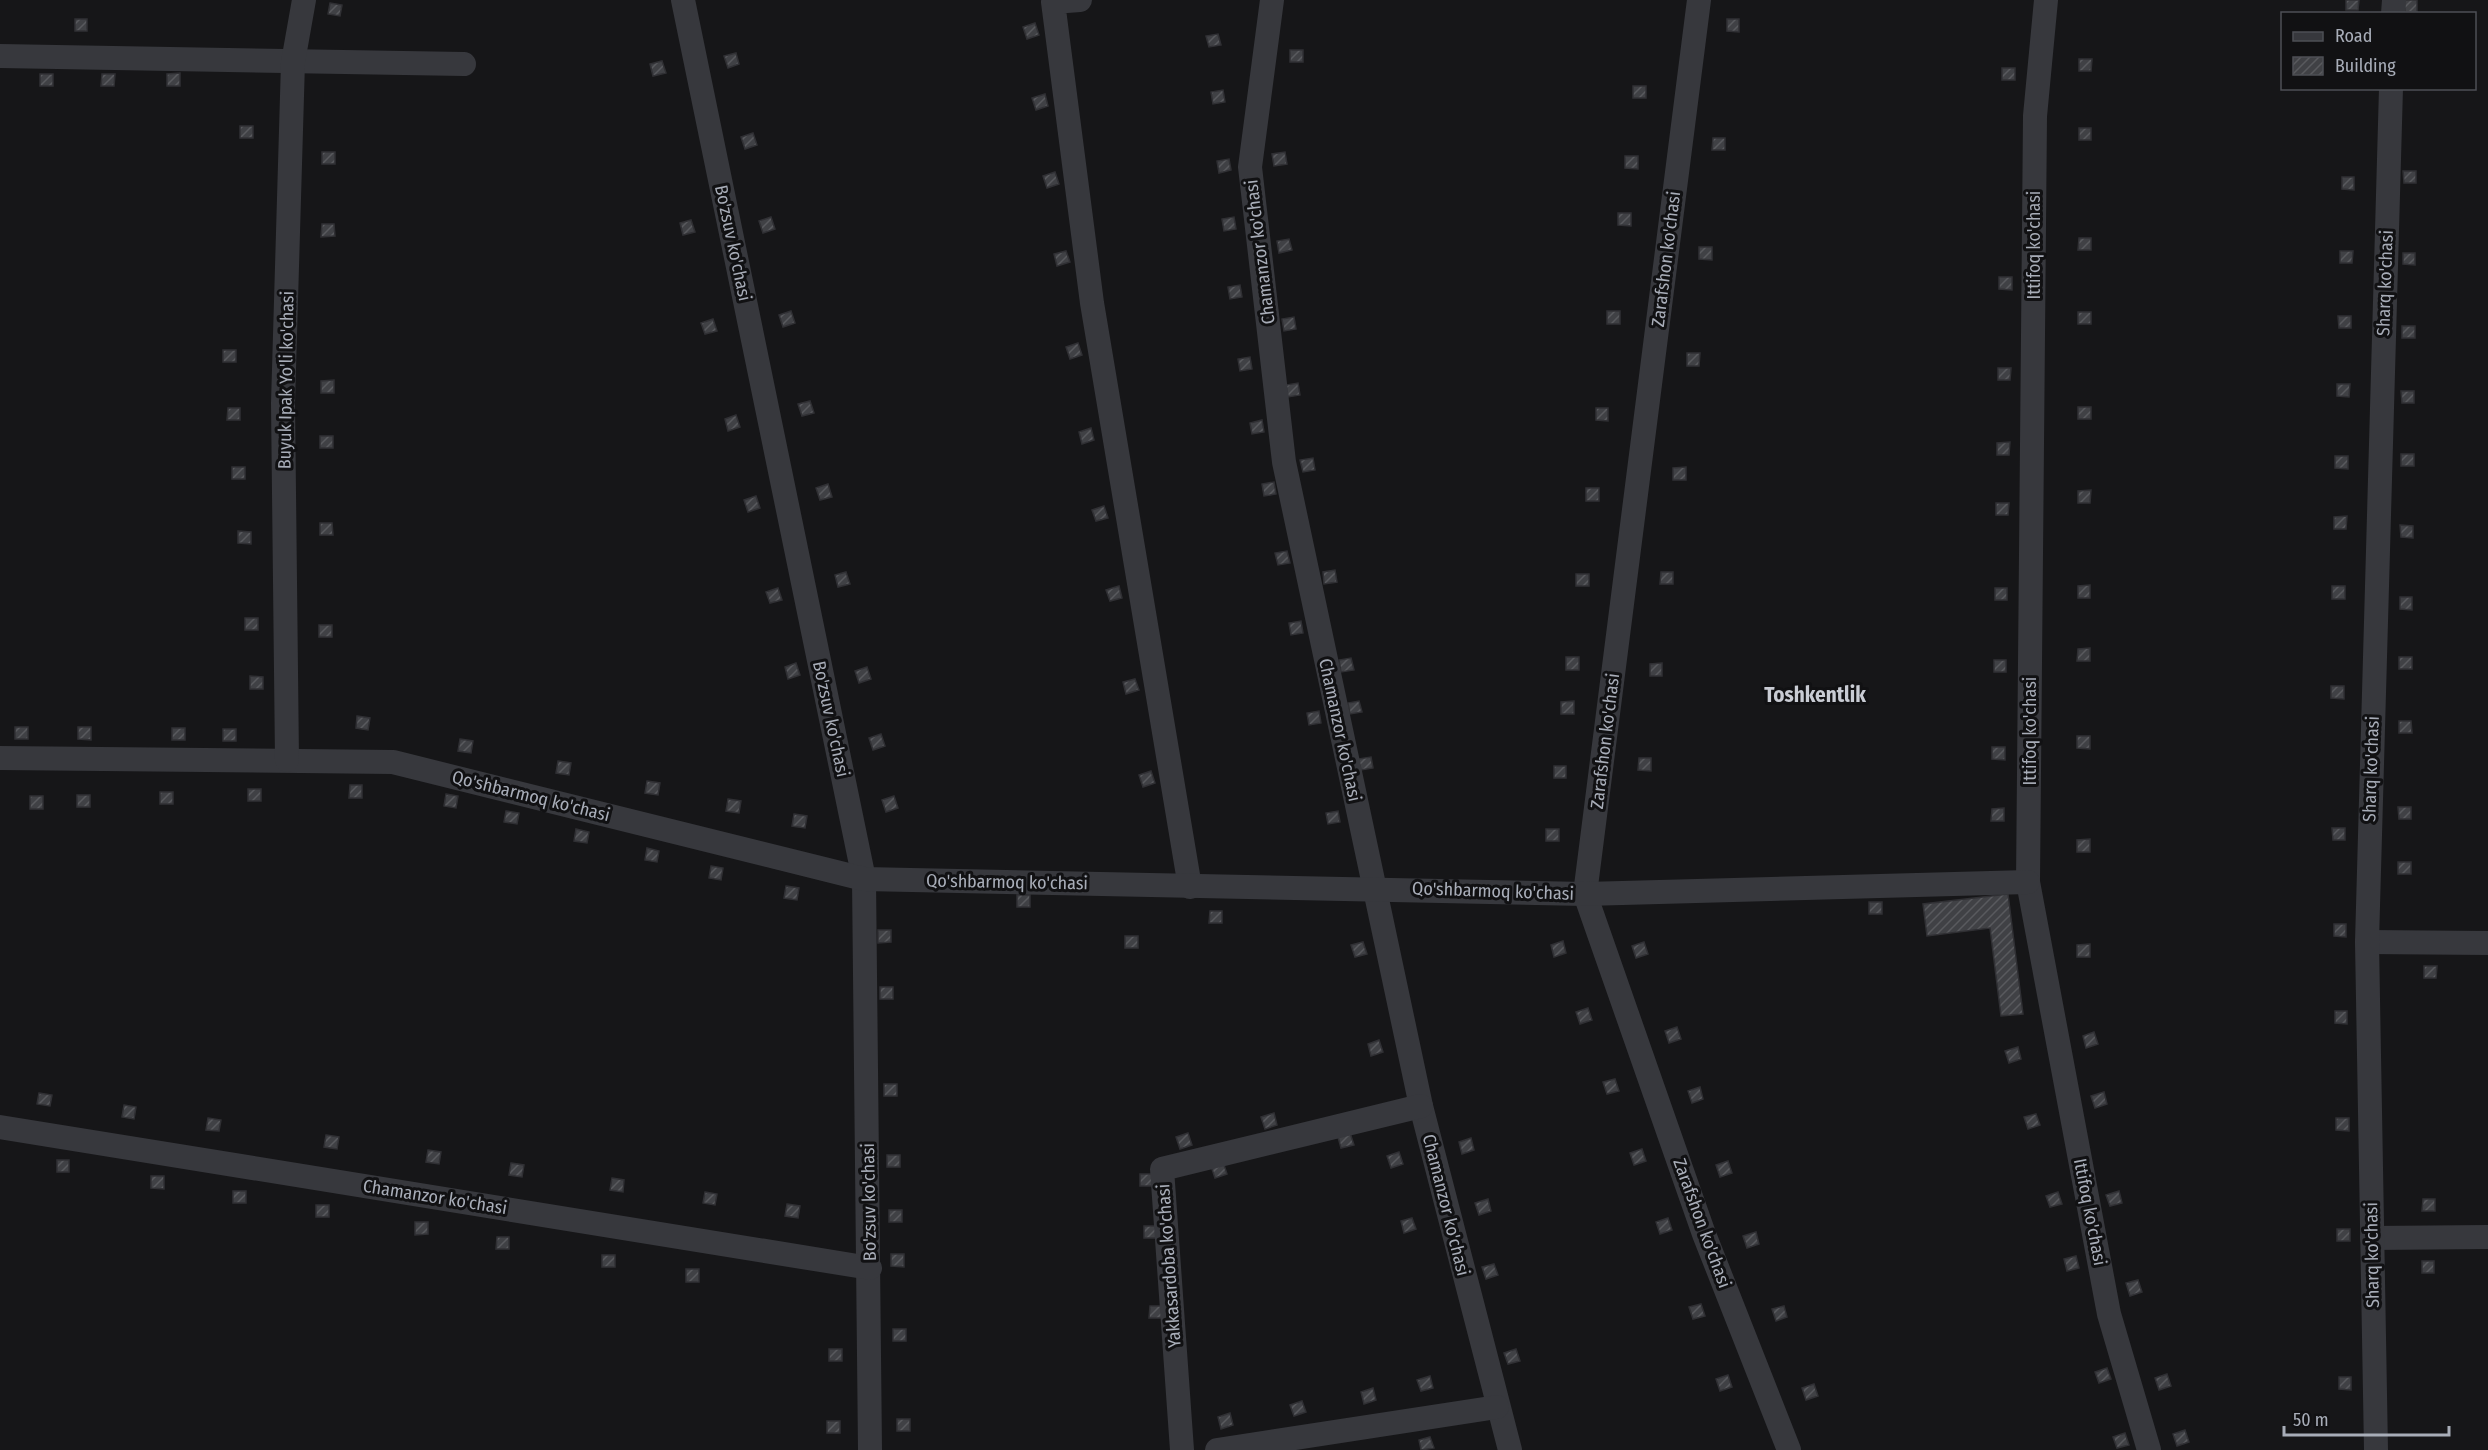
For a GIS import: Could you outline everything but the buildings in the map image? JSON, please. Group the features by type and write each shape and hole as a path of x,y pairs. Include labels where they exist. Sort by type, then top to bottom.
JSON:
{"street":[{"name":"Buyuk Ipak Yo'li ko'chasi","path":"286,760 284,403 293,62 304,0"},
{"name":"Bo'zsuv ko'chasi","path":"683,0 864,879 870,1268 870,1450"},
{"path":"1080,0 1053,2 1092,303 1190,886"},
{"name":"Chamanzor ko'chasi","path":"1272,0 1250,167 1284,462 1421,1106 1497,1407 1510,1450"},
{"name":"Zarafshon ko'chasi","path":"1699,0 1585,894 1704,1234 1789,1450"},
{"name":"Ittifoq ko'chasi","path":"2046,0 2035,116 2028,882 2109,1314 2149,1450"},
{"path":"0,56 464,64"},
{"name":"Sharq ko'chasi","path":"2376,1450 2367,942 2391,90"},
{"name":"Qo'shbarmoq ko'chasi","path":"0,758 393,762 864,879 1585,894 2028,882"},
{"path":"2367,942 2488,944"},
{"name":"Yakkasardoba ko'chasi","path":"1182,1450 1162,1168 1421,1106"},
{"name":"Chamanzor ko'chasi","path":"0,1127 870,1268"},
{"path":"2372,1238 2488,1237"},
{"path":"1217,1450 1497,1407"}],"district":[{"name":"Toshkentlik","path":"1815,695"}]}
